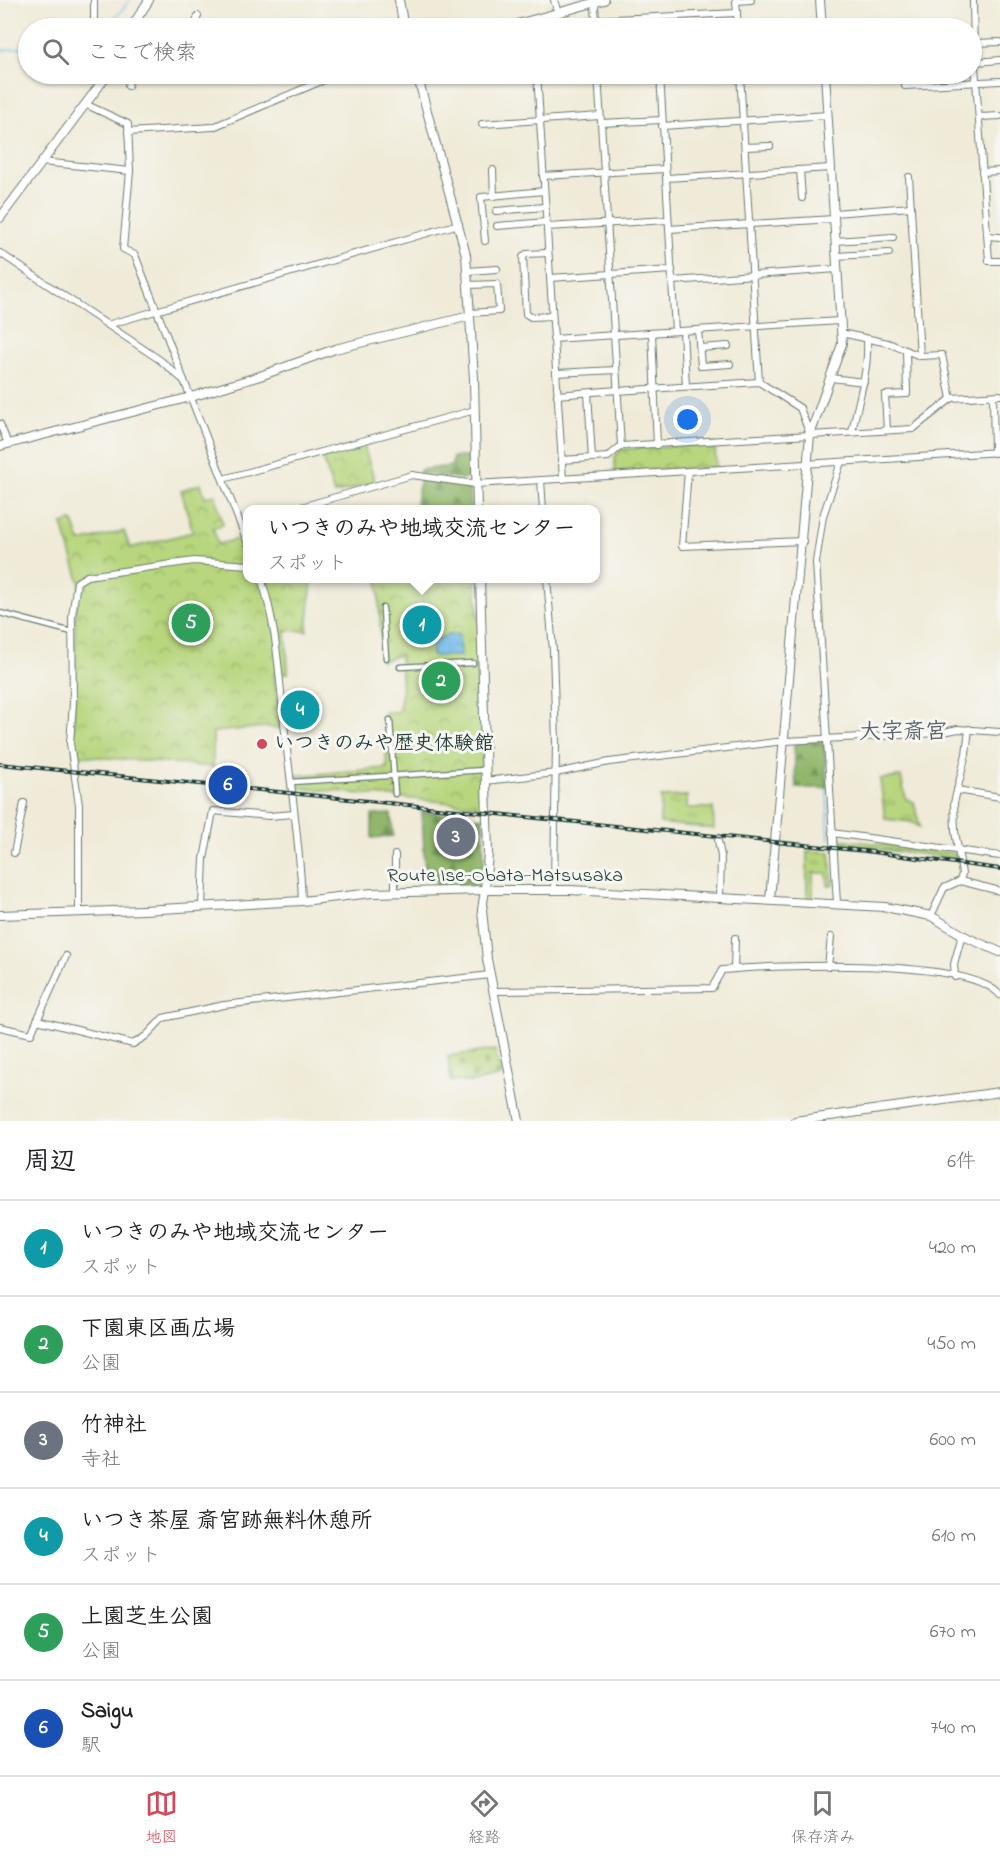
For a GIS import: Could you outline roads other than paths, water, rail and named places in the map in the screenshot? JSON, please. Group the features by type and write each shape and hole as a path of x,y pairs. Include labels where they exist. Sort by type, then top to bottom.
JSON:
{"main road":[{"path":"137,18 149,0"},
{"path":"0,218 101,84"},
{"name":"Route Ise-Obata-Matsusaka","path":"0,915 302,901 395,892 554,889 885,907 931,916 962,935 1000,952"},
{"path":"485,890 482,910 490,975 519,1121"}],"street":[{"path":"94,0 94,18"},
{"path":"399,0 402,18"},
{"path":"554,0 558,13"},
{"path":"547,18 604,0"},
{"path":"737,18 736,0 750,0"},
{"path":"820,0 821,18"},
{"path":"973,0 974,18"},
{"path":"594,3 595,18"},
{"path":"636,18 737,13"},
{"path":"982,43 1000,42"},
{"path":"982,62 1000,60"},
{"path":"982,82 1000,81"},
{"path":"128,132 213,127 314,84"},
{"path":"420,84 459,224 467,271 475,410 477,505"},
{"path":"538,84 563,479"},
{"path":"598,84 621,446"},
{"path":"660,84 672,270 686,386"},
{"path":"741,84 759,382"},
{"path":"771,900 803,541 810,435 841,349 826,84"},
{"path":"905,86 941,84"},
{"path":"977,84 989,261 1000,261"},
{"path":"85,105 128,124 129,171 122,246 135,255 243,532"},
{"path":"601,123 662,123 828,115"},
{"path":"482,124 600,116"},
{"path":"980,117 1000,116"},
{"path":"745,147 770,146"},
{"path":"42,162 129,171"},
{"path":"666,178 831,168"},
{"path":"543,176 665,169"},
{"path":"493,170 494,196"},
{"path":"800,170 802,198"},
{"path":"982,172 1000,171"},
{"path":"909,177 920,356"},
{"path":"485,241 481,197 544,191"},
{"path":"496,211 545,207"},
{"path":"669,230 911,207"},
{"path":"497,226 608,224 668,220"},
{"path":"107,324 459,224"},
{"path":"988,236 1000,237"},
{"path":"835,241 893,237"},
{"path":"0,253 160,360 184,381"},
{"path":"548,253 526,254 523,257 526,314 531,317 552,316"},
{"path":"836,256 889,253"},
{"path":"673,281 837,268"},
{"path":"467,271 497,269"},
{"path":"550,278 672,270"},
{"path":"0,424 4,445 260,376 334,349 470,314 499,311 497,284 468,285"},
{"path":"554,339 840,321"},
{"path":"698,330 701,366 730,364"},
{"path":"652,333 657,445"},
{"path":"841,333 906,350 920,356 942,355 951,399"},
{"path":"852,432 868,364 867,339"},
{"path":"699,348 728,346"},
{"path":"887,430 885,395 907,394 906,350"},
{"path":"556,373 616,370"},
{"path":"831,378 864,382"},
{"path":"557,395 759,382 800,408 810,435"},
{"path":"588,393 592,458"},
{"path":"308,505 412,475 476,484 997,453 997,396 951,399 917,428 621,446 608,457 561,460"},
{"path":"223,479 475,410"},
{"path":"837,903 816,558 823,516 841,462"},
{"path":"688,471 682,546 803,541"},
{"path":"541,480 543,505"},
{"path":"79,912 79,805 70,743 73,703 72,632 77,582 87,576 194,561 243,565"},
{"path":"262,583 276,630 294,814 301,859 302,901"},
{"path":"480,583 488,859 485,890"},
{"path":"547,583 553,651 556,773 554,889"},
{"path":"383,608 387,658"},
{"path":"0,613 72,632"},
{"path":"400,667 473,663"},
{"path":"390,720 394,794"},
{"path":"960,881 954,803 966,754 969,729"},
{"path":"485,781 556,773 609,762 827,737 939,734 969,729 1000,732"},
{"path":"291,782 485,770"},
{"path":"957,790 1000,797"},
{"path":"14,853 24,803"},
{"path":"202,906 204,859 213,811 269,816 294,814"},
{"path":"832,833 1000,856"},
{"path":"718,841 721,856 720,898"},
{"path":"395,855 395,892"},
{"path":"931,916 944,888 960,881 1000,891"},
{"path":"955,977 954,963 962,935"},
{"path":"828,967 831,937"},
{"path":"734,969 735,938"},
{"path":"0,1027 31,1034 66,956"},
{"path":"493,991 712,988 723,970 876,966 917,969 987,984 1000,994"},
{"path":"38,1020 133,1044 146,1036 163,1018 215,1007 490,975"},
{"path":"795,1121 1000,1092"}],"water":[{"path":"459,634 460,656 432,656 432,642 448,635"}],"waterway":[{"path":"113,18 130,0"},
{"path":"0,51 18,48"},
{"path":"827,790 829,841"}],"railway":[{"path":"0,764 865,851 1000,869"}],"place":[{"name":"上園芝生公園","path":"191,623"},
{"name":"いつきのみや地域交流センター","path":"422,625"},
{"name":"下園東区画広場","path":"441,681"},
{"name":"いつき茶屋 斎宮跡無料休憩所","path":"300,710"},
{"name":"いつきのみや歴史体験館","path":"262,744"},
{"name":"Saigu","path":"228,785"},
{"name":"竹神社","path":"456,837"}],"district":[{"name":"大字斎宮","path":"903,733"}]}
